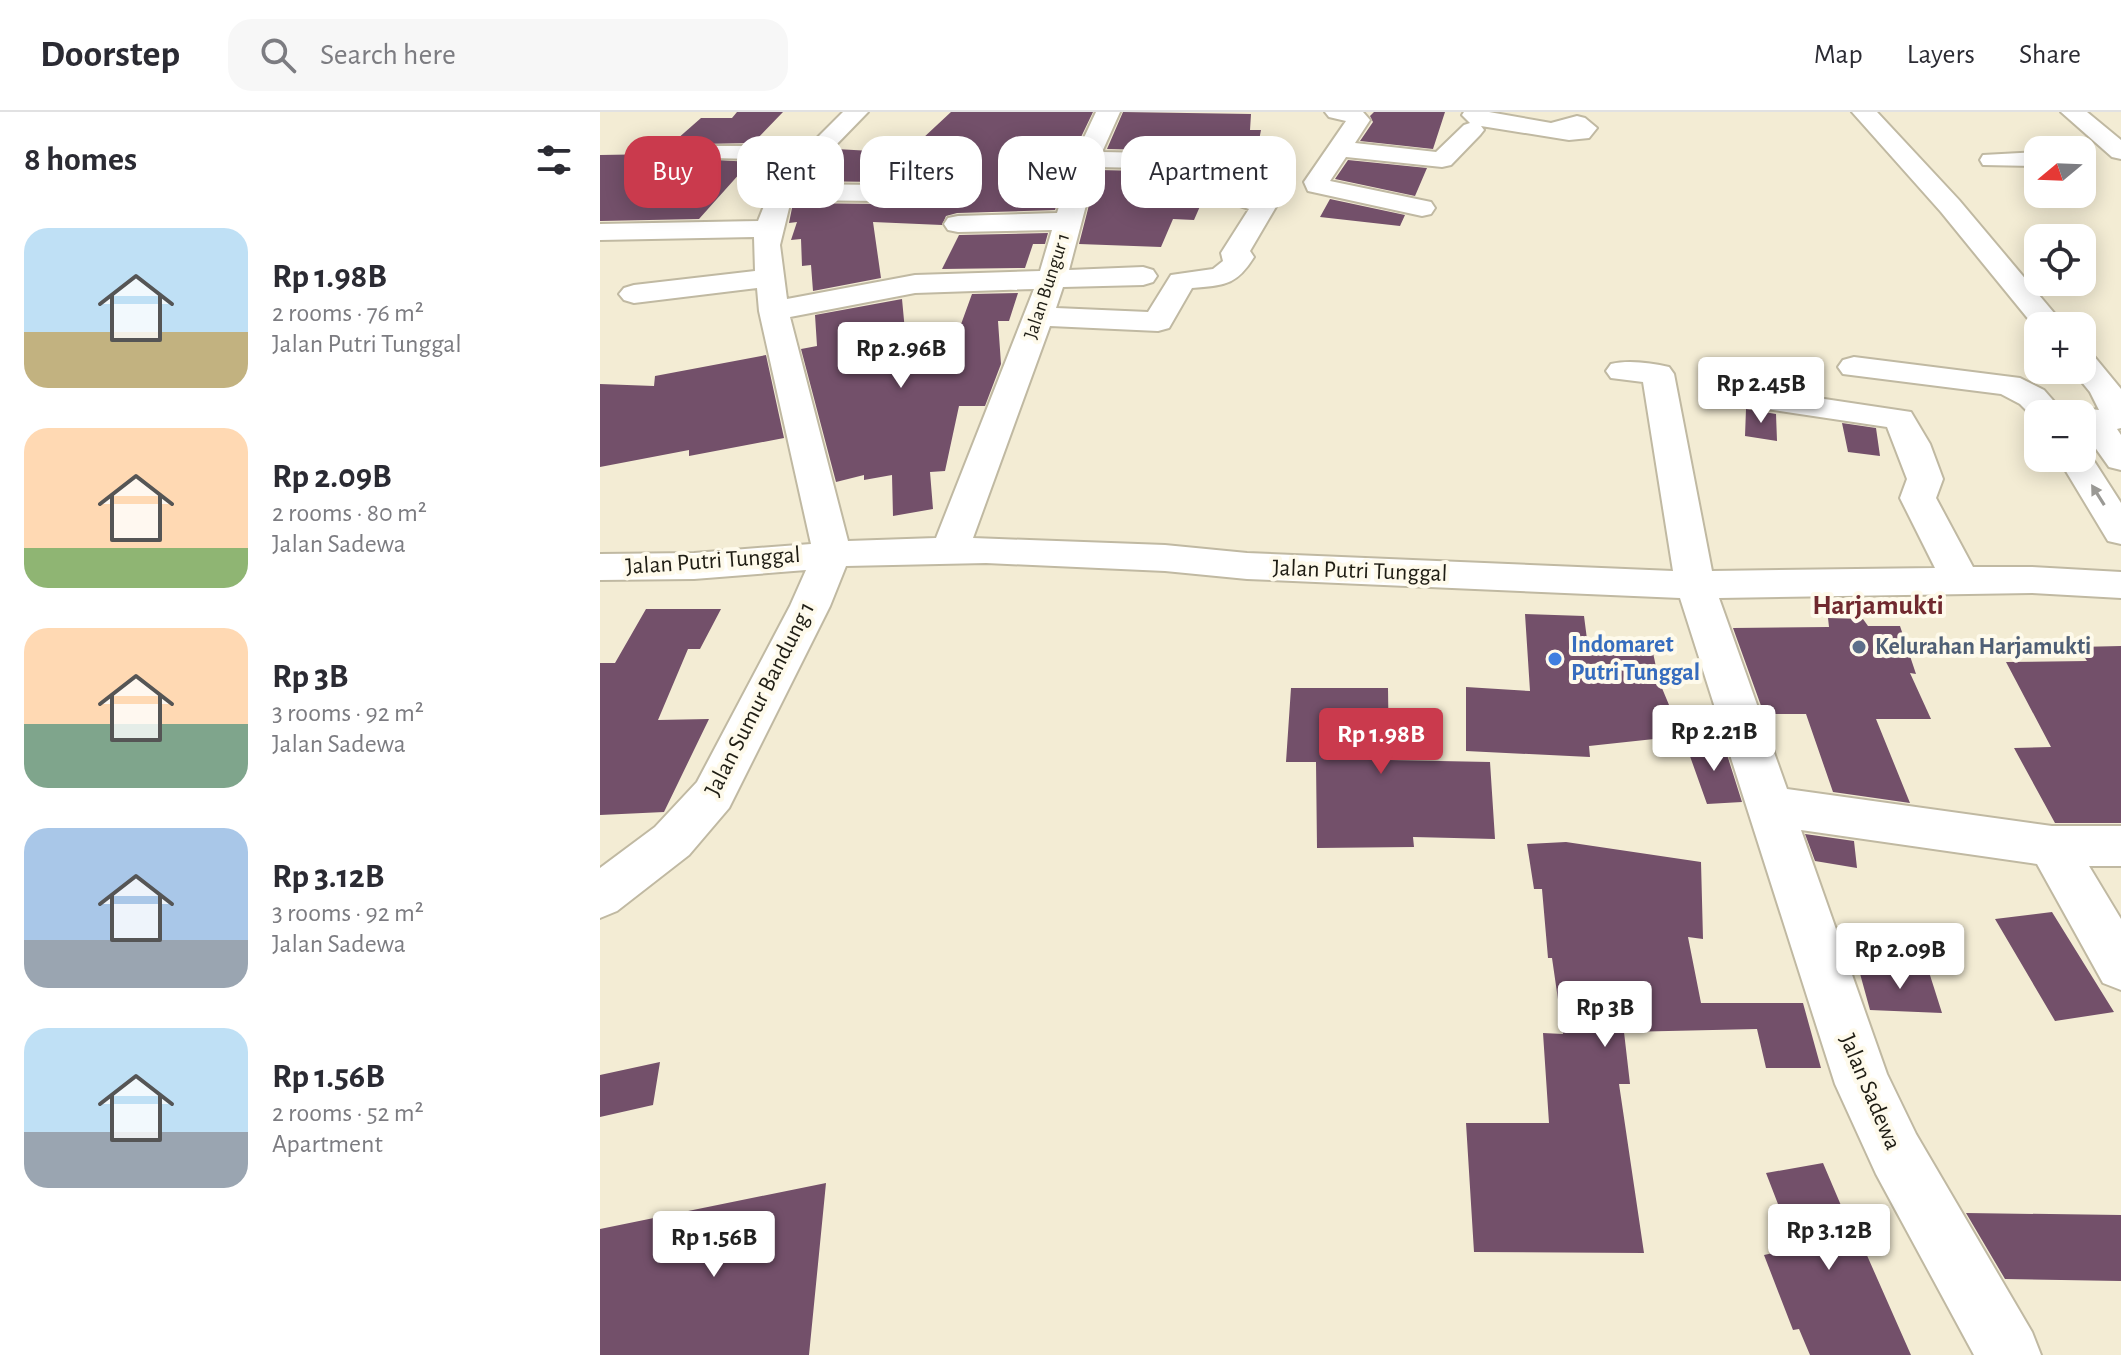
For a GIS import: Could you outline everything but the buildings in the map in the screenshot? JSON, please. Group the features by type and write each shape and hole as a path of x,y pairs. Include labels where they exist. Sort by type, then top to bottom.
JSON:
{"street":[{"path":"830,136 856,112"},
{"name":"Jalan Bungur 1","path":"1097,136 1108,112"},
{"path":"1337,112 1353,115 1358,120 1317,182 1319,188 1422,208"},
{"path":"1864,112 1950,206 2038,312"},
{"path":"2073,112 2121,154"},
{"path":"2098,112 2121,131"},
{"path":"1337,149 1442,160 1474,121 1474,115 1477,118 1563,131"},
{"path":"2096,157 2121,154"},
{"path":"1039,316 1158,322 1181,281 1224,276 1232,272 1240,257 1235,253 1264,205 1237,196 1255,168 1246,163 1105,159"},
{"path":"1992,160 2024,159"},
{"path":"776,208 766,245 768,278 832,553"},
{"name":"Jalan Bungur 1","path":"950,550 1039,316 1072,208"},
{"path":"960,221 1069,218"},
{"path":"600,232 769,229"},
{"path":"774,311 898,285 1143,276"},
{"path":"634,294 768,278"},
{"path":"1854,367 2009,385 2035,400"},
{"name":"Jalan Sadewa","path":"1622,371 1658,374 1695,585 1863,1084 1896,1154 2009,1355"},
{"path":"2096,378 2117,413 2110,421 2096,420"},
{"path":"1751,398 1899,419 1913,444 1925,479 1918,498 1961,581"},
{"path":"2096,430 2121,459"},
{"path":"2084,472 2121,532"},
{"name":"Jalan Putri Tunggal","path":"600,567 694,566 832,553 950,550 1106,554 1247,566 1695,585 2032,580 2121,585"},
{"name":"Jalan Sumur Bandung 1","path":"600,896 672,841 713,795 810,606 832,553"},
{"path":"1770,806 2052,846 2121,846"},
{"path":"2052,846 2121,966"}],"place":[{"name":"Kelurahan Harjamukti","path":"1859,647"},
{"name":"Indomaret Putri Tunggal","path":"1555,659"}],"district":[{"name":"Harjamukti","path":"1878,606"}]}
